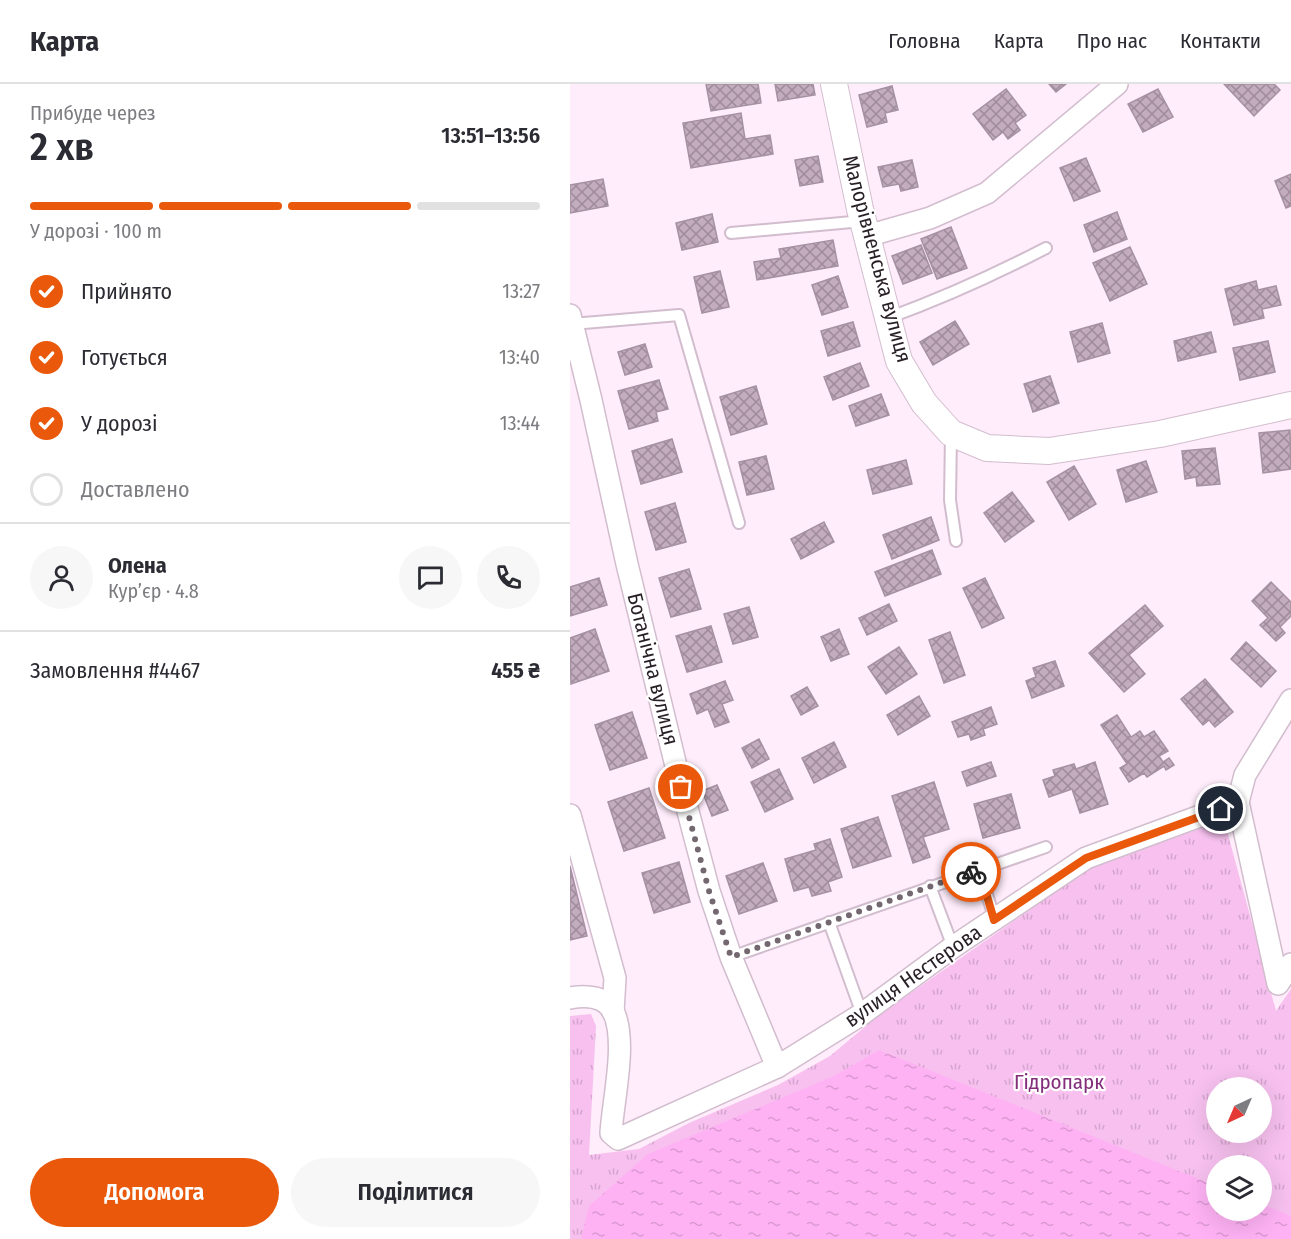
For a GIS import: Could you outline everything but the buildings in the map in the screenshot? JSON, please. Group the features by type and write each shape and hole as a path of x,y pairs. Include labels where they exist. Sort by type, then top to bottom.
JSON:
{"street":[{"name":"Малорівненська вулиця","path":"834,84 866,229 899,361 924,403 951,433 987,448 1049,451 1160,434 1291,405"},
{"path":"866,229 930,218 987,193 1117,84"},
{"name":"Ботанічна вулиця","path":"571,319 676,766 709,891 731,957 777,1066"},
{"path":"1291,700 1245,775 1238,801 1278,984 1291,964"},
{"name":"вулиця Нестерова","path":"777,1066 862,1014 953,947 1086,858 1238,801"},
{"path":"570,815 615,978 614,1012 619,1048 611,1133 618,1139 777,1066"},
{"path":"570,998 584,995 603,1000 614,1012"}],"lane":[{"path":"731,232 866,229"},
{"path":"888,318 943,298 997,274 1046,248"},
{"path":"571,319 679,315 739,523"},
{"path":"951,433 950,500 956,541"},
{"path":"731,957 1046,847"},
{"path":"979,869 994,920"},
{"path":"930,886 953,947"},
{"path":"828,922 862,1014"}],"green space":[{"name":"Гідропарк","path":"1224,820 1276,1011 1291,989 1291,1239 570,1239 570,1016 591,1014 596,1026 589,1155 639,1149 689,1123 778,1085 830,1056 878,1016 1088,869"}],"water":[{"path":"879,1050 1206,1182 1206,1221 1272,1221 1272,1208 1291,1216 1291,1239 581,1239 589,1206 648,1154 834,1076"}],"way so far":[{"path":"681,787 709,891 731,957 971,872"}],"route":[{"path":"971,872 979,869 994,920 1086,858 1221,809"}]}
